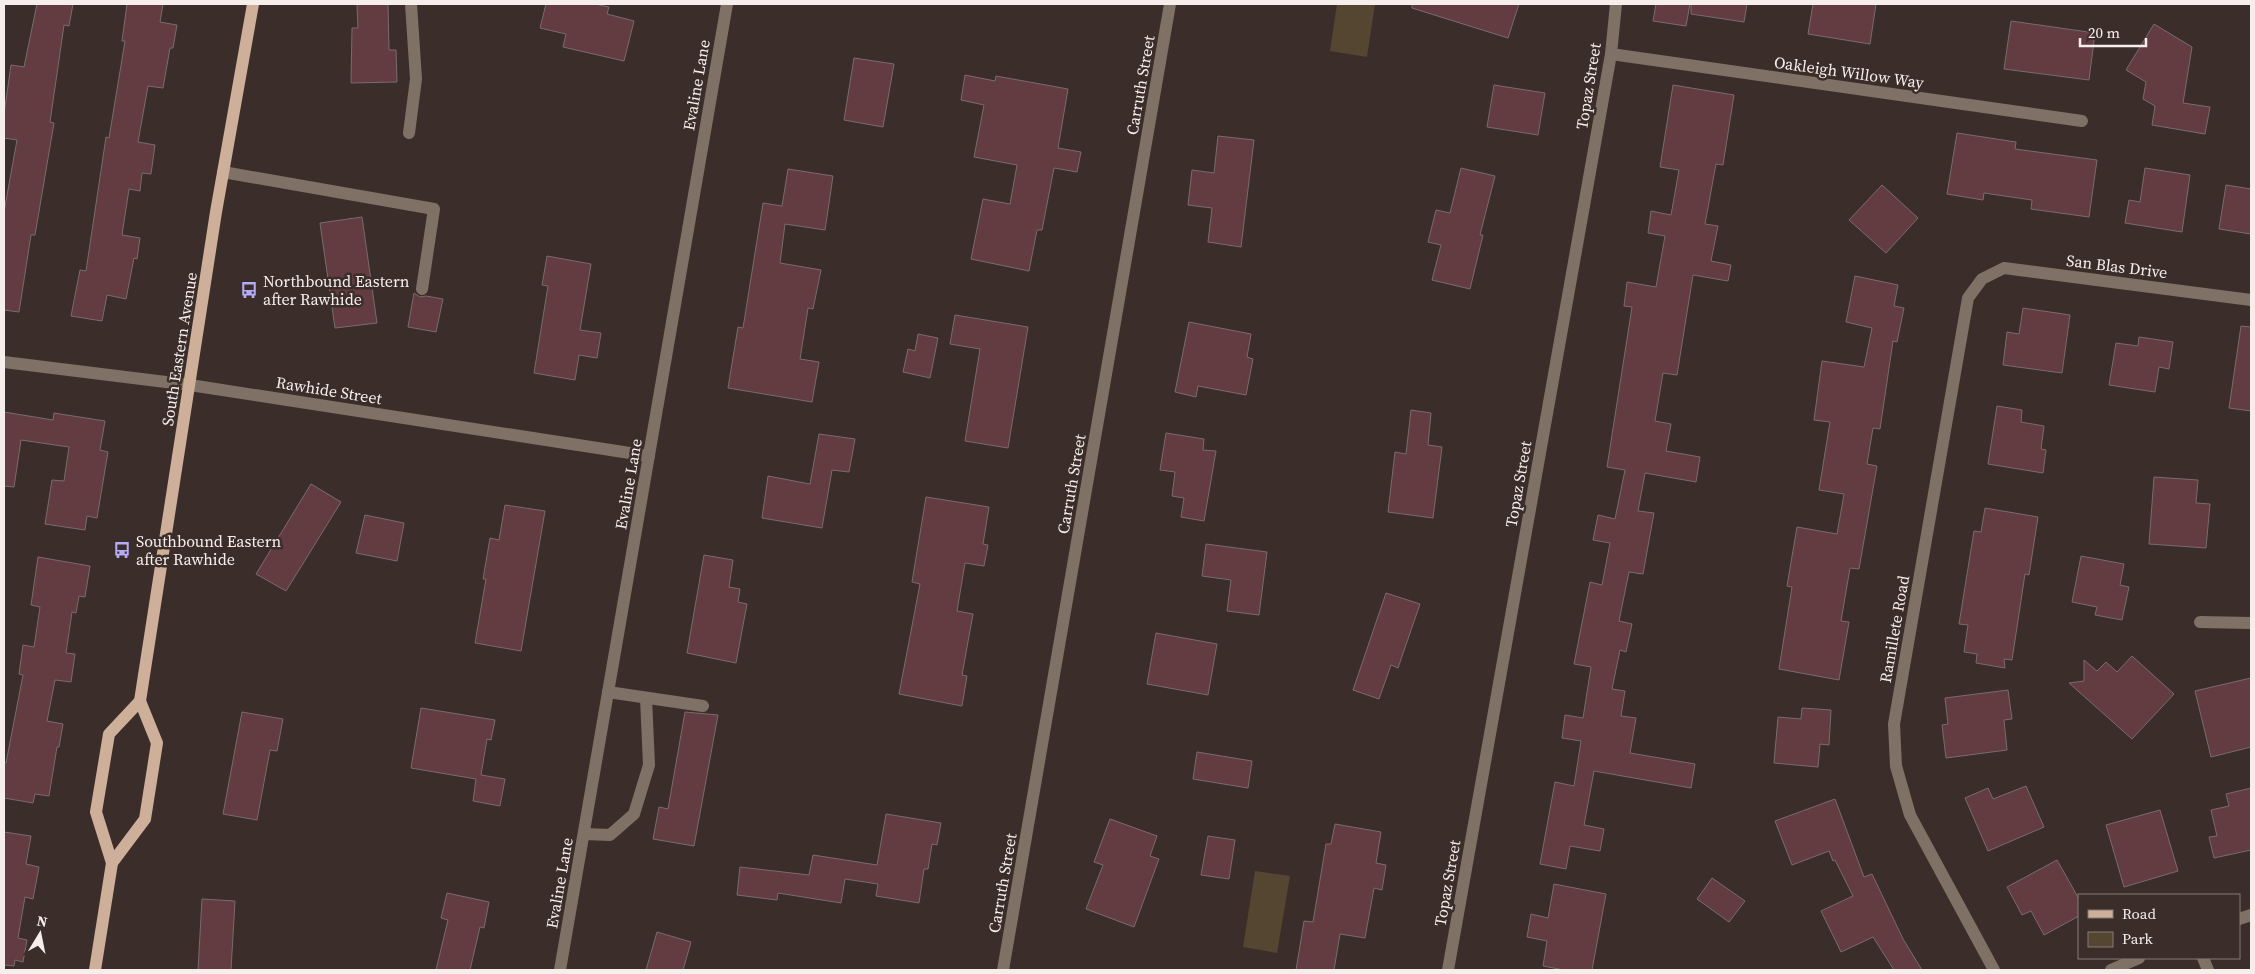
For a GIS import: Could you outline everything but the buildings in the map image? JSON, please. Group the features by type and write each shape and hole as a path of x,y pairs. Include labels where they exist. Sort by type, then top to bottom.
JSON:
{"main road":[{"name":"South Eastern Avenue","path":"140,700 223,172 253,4"},
{"path":"95,970 112,863 96,812 97,803 109,734 140,700 157,743 145,819 112,863"}],"street":[{"path":"409,133 416,79 411,4"},
{"name":"Evaline Lane","path":"560,970 727,4"},
{"name":"Carruth Street","path":"1003,970 1170,4"},
{"name":"Topaz Street","path":"1448,970 1611,54 1616,4"},
{"name":"Oakleigh Willow Way","path":"1611,54 2082,121"},
{"path":"223,172 434,209 422,289"},
{"name":"San Blas Drive","path":"1982,279 2004,268 2251,300"},
{"name":"Ramillete Road","path":"1982,279 1968,298 1894,724 1896,766 1910,815 1994,970"},
{"name":"Rawhide Street","path":"4,362 190,385 649,456"},
{"path":"2200,622 2251,623"},
{"path":"608,692 703,706"},
{"path":"584,834 610,835 634,814 649,765 646,698"},
{"path":"2111,970 2137,959"}],"green space":[{"path":"1337,4 1375,4 1367,57 1330,51"},
{"path":"1255,871 1290,876 1277,953 1243,947"}],"place":[{"name":"Northbound Eastern after Rawhide","path":"249,290"},
{"name":"Southbound Eastern after Rawhide","path":"122,550"}]}
